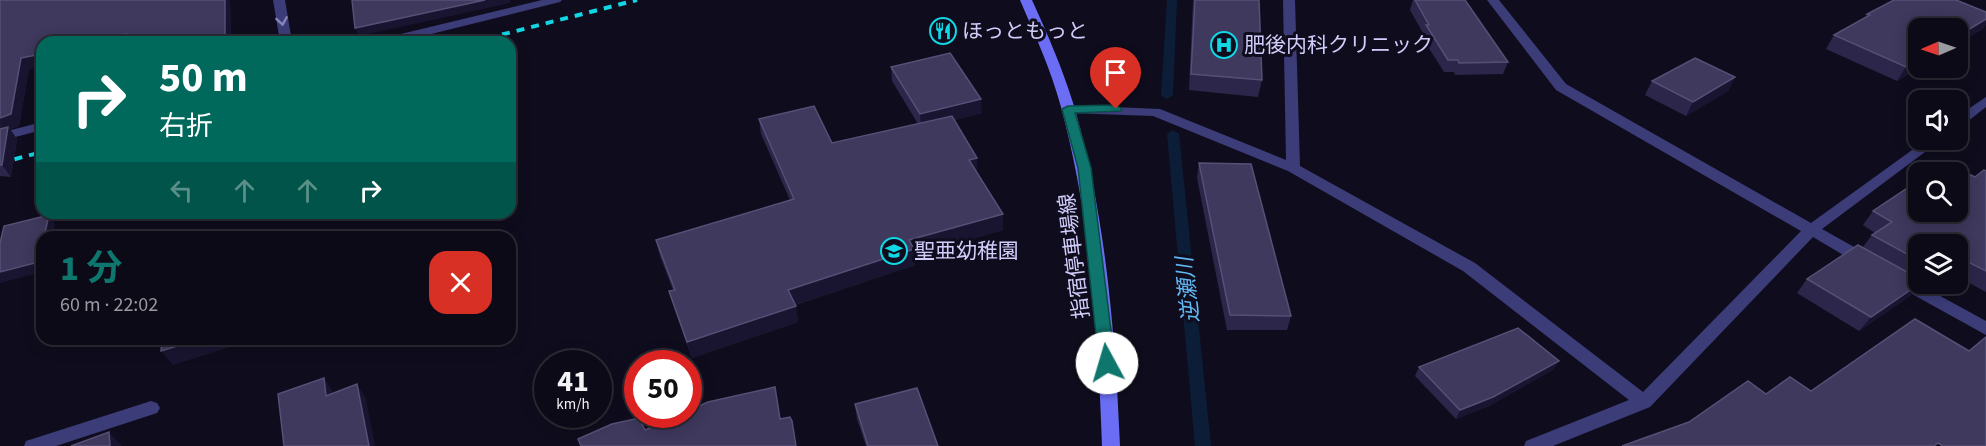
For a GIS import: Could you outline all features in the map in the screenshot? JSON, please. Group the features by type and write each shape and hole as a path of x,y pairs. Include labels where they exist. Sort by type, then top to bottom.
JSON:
{"main road":[{"name":"指宿停車場線","path":"1026,0 1037,22 1068,109 1084,168 1095,246 1109,385 1111,446"}],"street":[{"path":"279,0 285,36"},
{"path":"1289,0 1293,168"},
{"path":"1493,0 1561,87 1986,328"},
{"path":"408,36 548,1"},
{"path":"1968,114 1986,101"},
{"path":"1068,109 1155,112 1293,168 1469,267 1644,402"},
{"path":"0,137 36,128"},
{"path":"1533,446 1644,402 1811,230 1920,150"},
{"path":"33,446 151,408"}],"building":[{"path":"0,0 225,0 225,36 126,36 126,34 118,36 36,36 36,55 21,58 11,114 0,118"},
{"path":"352,0 485,0 355,28"},
{"name":"肥後内科クリニック","path":"1195,0 1259,0 1262,80 1191,74"},
{"path":"1415,0 1465,0 1508,62 1459,63 1458,60 1448,60 1426,25 1429,25"},
{"path":"1894,0 1956,0 1986,12 1986,19 1968,30 1968,18 1908,18 1908,66 1906,67 1834,35 1870,15 1867,14"},
{"path":"950,53 981,99 920,114 891,67"},
{"path":"1695,58 1735,77 1693,102 1652,81"},
{"path":"814,106 832,143 952,116 977,158 969,160 1003,214 909,240 914,249 788,290 796,306 687,342 669,291 675,290 656,240 794,199 759,119"},
{"path":"8,127 2,165 0,165 0,129"},
{"path":"1199,163 1251,164 1291,316 1230,315"},
{"path":"1984,170 1986,171 1986,271 1968,262 1968,234 1908,234 1908,255 1872,235 1892,222 1873,211 1908,188 1908,222 1968,222 1968,174 1975,177"},
{"path":"36,218 48,219 45,231 36,231 36,263 0,272 0,243 4,226"},
{"path":"1858,245 1908,272 1908,292 1871,317 1807,279"},
{"path":"1915,319 1969,351 1986,337 1986,446 1943,446 1938,443 1934,446 1622,446 1689,422 1748,381 1766,394 1790,377 1811,391"},
{"path":"1518,328 1559,361 1493,397 1460,410 1419,367"},
{"path":"162,345 180,345 161,351"},
{"path":"324,378 326,396 357,384 369,446 284,446 278,394"},
{"path":"775,387 780,419 790,417 796,446 581,446 578,439 603,428 612,428 612,424 624,421 624,428 644,428 645,430 650,428 702,428 702,405"},
{"path":"917,388 938,446 868,446 855,404"},
{"path":"109,432 110,446 71,446"}],"waterway":[{"name":"逆瀬川","path":"1167,95 1172,0"},
{"name":"逆瀬川","path":"1173,134 1203,446"}],"railway":[{"path":"496,36 637,0"},
{"path":"0,163 36,154"}],"place":[{"name":"ほっともっと","path":"943,31"},
{"name":"肥後内科クリニック","path":"1224,45"},
{"name":"聖亜幼稚園","path":"894,251"}],"route":[{"path":"1107,363 1084,168 1068,109 1116,109"}]}
